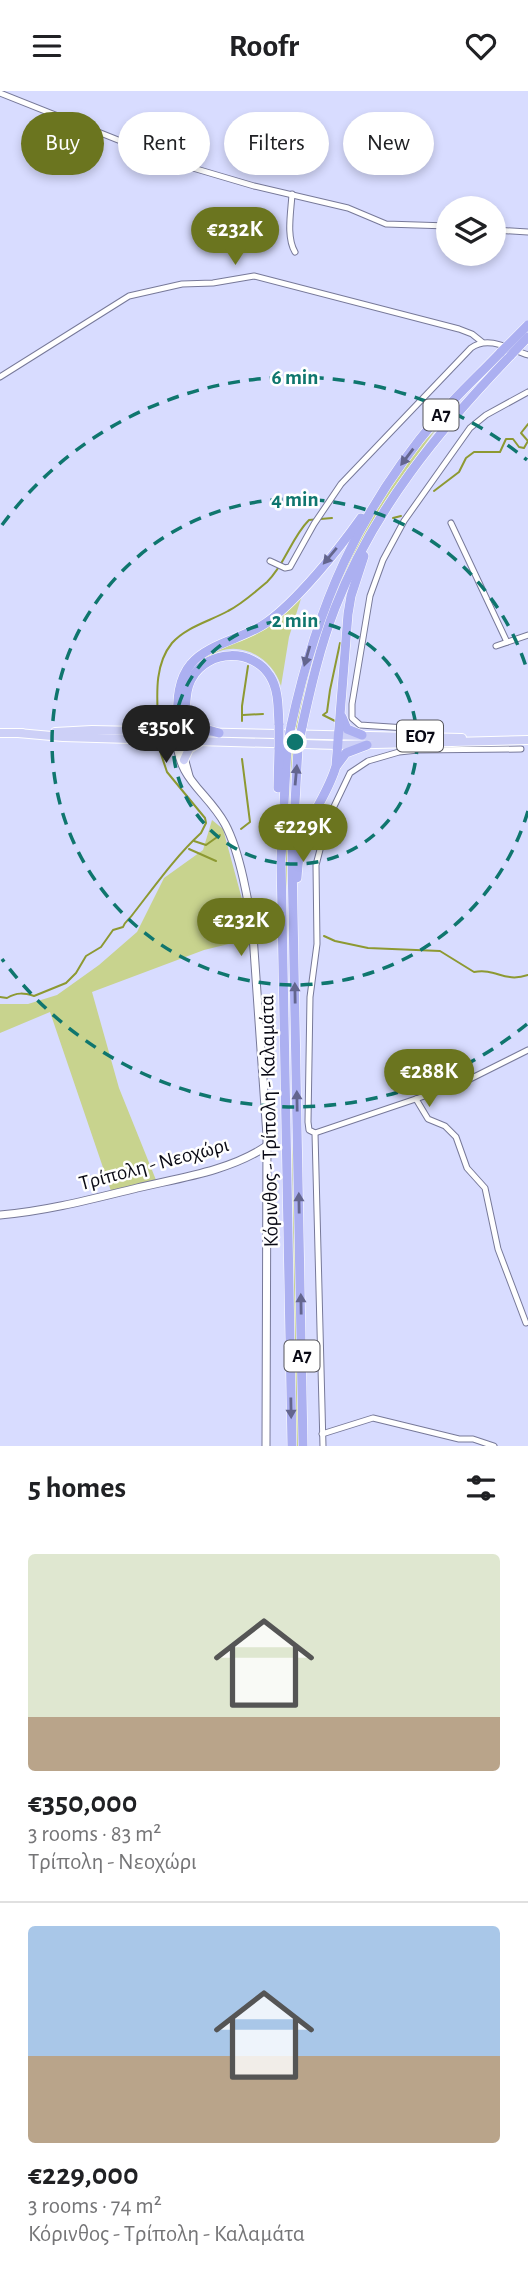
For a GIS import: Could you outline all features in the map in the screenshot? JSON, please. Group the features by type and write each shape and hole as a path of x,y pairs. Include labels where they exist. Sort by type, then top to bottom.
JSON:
{"highway":[{"name":"Κόρινθος - Τρίπολη - Καλαμάτα","path":"303,1446 293,916 293,819 302,727 317,663 335,609 379,519 396,490 528,325"},
{"name":"Κόρινθος - Τρίπολη - Καλαμάτα","path":"292,1446 281,830 283,748 291,726 306,659 324,605 353,543 387,483 439,417 506,353 528,337"},
{"path":"180,736 181,683 188,666 207,652 252,632 279,613 340,544 387,483"},
{"path":"293,916 302,841 332,780 336,766 351,596 379,519"},
{"path":"180,736 187,707 188,686 201,666 219,657 241,656 261,665 272,679 283,748"},
{"path":"187,707 191,720 198,727 219,733"},
{"path":"340,712 347,729 362,735"},
{"path":"336,766 346,753 367,745"}],"main road":[{"name":"ΕΟ7","path":"0,733 92,730 180,736 219,733 338,740 367,745 528,740"},
{"name":"ΕΟ7","path":"180,736 201,741 338,740 362,735 455,736 477,740"},
{"path":"180,736 189,778"},
{"path":"180,736 178,756 182,769 225,824 249,906 267,1136 266,1446"},
{"path":"184,760 189,749 201,741"},
{"name":"Τρίπολη - Νεοχώρι","path":"0,1215 51,1208 161,1183 232,1163 254,1155 265,1147"}],"street":[{"path":"0,93 168,160 254,186 348,208 386,224 436,226"},
{"path":"292,194 291,225 295,252"},
{"path":"506,231 528,232"},
{"path":"0,377 129,296 182,284 213,283 254,276 459,329 482,342 528,355"},
{"path":"273,562 285,568 290,567 341,484 471,348 482,342"},
{"path":"427,736 406,728 359,725 352,718 370,596 383,560 404,521 465,434 486,415 528,392"},
{"path":"451,523 508,642"},
{"path":"496,646 528,635"},
{"path":"521,749 399,752 368,761 350,773 328,819 316,865 317,944 308,1028 309,1130 315,1133 416,1099 483,1074 528,1050"},
{"path":"416,1099 428,1119 445,1126 456,1136 467,1168 485,1188 498,1249 526,1323"},
{"path":"315,1133 323,1446"},
{"path":"322,1434 373,1418 494,1446"}],"green space":[{"path":"436,429 377,513 343,578 322,633 305,689 294,747 289,801 287,891 286,848 290,761 299,704 323,619 360,536 383,497 408,461"},
{"path":"304,589 289,637 281,686 270,666 261,658 240,649 218,652 207,658 184,682 201,657 243,638"},
{"path":"212,820 223,829 246,914 249,939 204,950 92,992 119,1088 156,1180 111,1191 50,1012 0,1033 0,1004 28,1004 57,995 99,965 137,932 164,878 203,850"},
{"path":"292,1140 293,1155 299,1446 296,1446"}],"waterway":[{"path":"434,491 459,472 466,458 474,452 500,452 506,439 513,439 519,447 524,448 528,441 521,433 528,424"},
{"path":"393,518 401,516"},
{"path":"158,721 159,671 172,643 191,628 238,605 267,582 309,520 332,518"},
{"path":"335,721 323,715 327,712 340,643"},
{"path":"242,721 248,666"},
{"path":"243,715 263,714"},
{"path":"0,997 20,994 34,996 66,983 86,956 101,947 113,930 123,927 174,862 201,833 206,823 205,818 167,772 159,748"},
{"path":"241,829 250,822 242,759"},
{"path":"194,841 206,845 220,835"},
{"path":"189,849 216,861"},
{"path":"324,936 368,948 440,951 474,972 489,972 506,977 528,975"}]}
